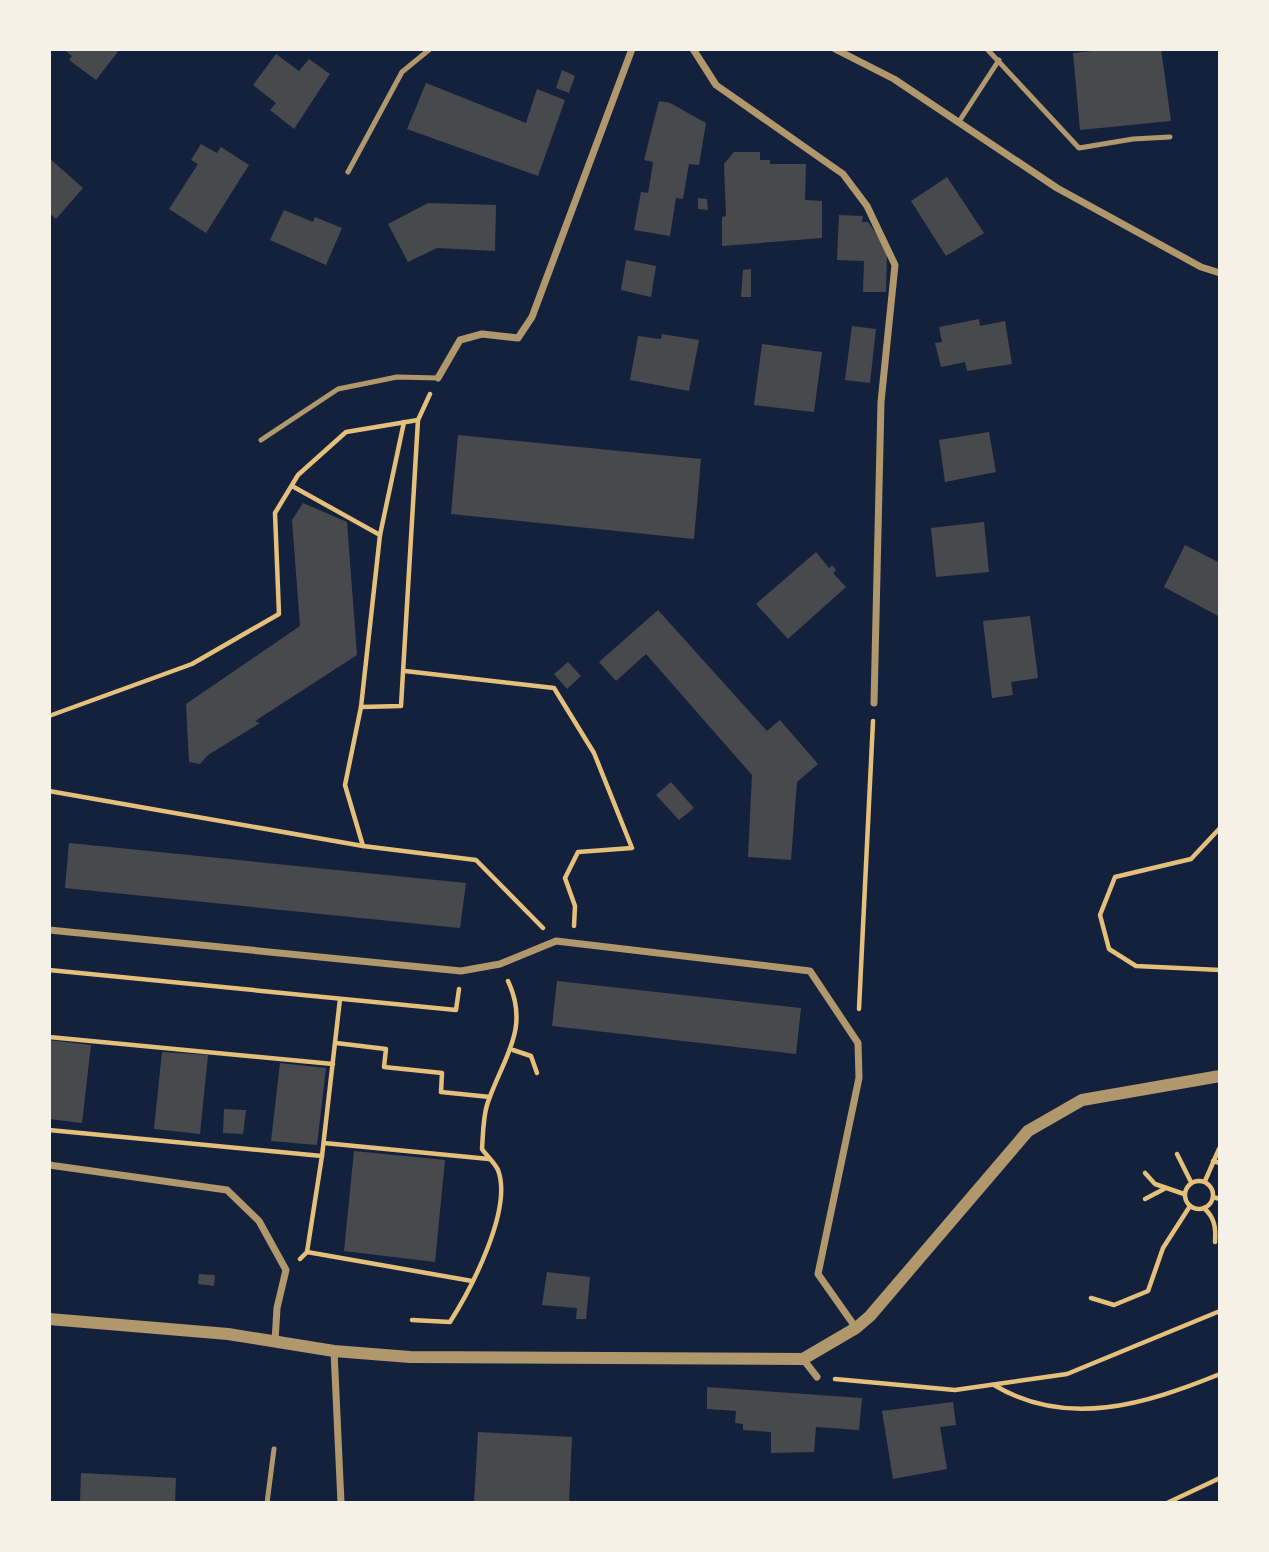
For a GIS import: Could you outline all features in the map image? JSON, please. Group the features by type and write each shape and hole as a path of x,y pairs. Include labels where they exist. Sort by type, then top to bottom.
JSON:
{"street":[{"path":"438,378 460,340 482,334 518,338 532,317 632,49"},
{"path":"693,49 716,85 843,174 867,206 895,265 878,453 874,703"},
{"path":"835,49 894,79 960,120 1057,188 1201,267 1220,273"},
{"path":"49,930 461,971 500,964 556,941 810,971 858,1043 859,1078 818,1274 856,1328"},
{"path":"49,1318 275,1341 334,1351 465,1359 803,1359 856,1328 870,1316 1028,1131 1082,1100 1220,1076"},
{"path":"49,1165 227,1190 259,1221 286,1270 277,1308 275,1341"},
{"path":"334,1351 341,1503"},
{"path":"803,1359 817,1377"}],"lane":[{"path":"348,172 402,72 430,49"},
{"path":"987,49 1079,148 1133,139 1170,137"},
{"path":"960,120 999,60"},
{"path":"261,440 338,389 397,377 438,378"},
{"path":"267,1503 274,1449"}],"path":[{"path":"361,708 401,706 418,420 438,378"},
{"path":"49,716 192,664 278,614 275,513 298,475 346,432 418,420"},
{"path":"363,846 345,785 361,708 380,535 404,422"},
{"path":"292,485 380,535"},
{"path":"405,671 554,688 568,710 594,753 632,848 578,852 565,878 575,906 573,943"},
{"path":"858,1043 874,703"},
{"path":"49,790 363,846 477,860 556,941"},
{"path":"1220,828 1191,859 1115,877 1100,915 1109,949 1136,966 1220,970"},
{"path":"412,1320 450,1322 472,1281 501,1211 498,1170 482,1149 486,1109 500,1069 513,1050 518,1016 514,993 500,964"},
{"path":"49,970 456,1010 461,971"},
{"path":"340,999 324,1143 307,1252 472,1281"},
{"path":"49,1037 333,1064"},
{"path":"336,1043 386,1049 384,1067 442,1073 441,1092 490,1097"},
{"path":"513,1050 531,1056 537,1073"},
{"path":"49,1130 322,1156"},
{"path":"324,1143 489,1159"},
{"path":"1205,1181 1219,1149"},
{"path":"1177,1154 1191,1182"},
{"path":"1213,1161 1220,1163"},
{"path":"1145,1173 1164,1189 1184,1194 1190,1206"},
{"path":"1191,1182 1205,1181 1212,1188 1213,1198 1204,1208"},
{"path":"1184,1194 1191,1182"},
{"path":"1145,1199 1164,1189"},
{"path":"1213,1198 1220,1199"},
{"path":"1190,1206 1204,1208 1212,1215 1216,1228 1215,1242"},
{"path":"1091,1298 1114,1305 1148,1291 1163,1248 1190,1206"},
{"path":"817,1377 955,1390 1067,1374 1220,1311"},
{"path":"994,1385 1018,1399 1077,1410 1130,1405 1184,1389 1220,1374"},
{"path":"1167,1503 1220,1478"}],"building":[{"path":"63,49 120,49 96,80 69,60 72,56"},
{"path":"1113,49 1161,49 1171,121 1080,130 1073,53"},
{"path":"276,54 299,71 309,59 330,74 294,129 270,110 276,103 253,85"},
{"path":"562,70 575,76 569,93 556,88"},
{"path":"426,83 526,123 537,89 565,100 538,176 407,129"},
{"path":"659,101 670,103 706,123 699,165 689,164 683,199 676,198 670,236 634,230 641,192 648,193 653,162 644,160"},
{"path":"201,144 217,153 221,147 249,165 206,233 169,209 198,164 191,160"},
{"path":"734,152 760,152 760,160 770,160 770,164 806,164 805,200 822,201 822,238 722,246 722,217 726,216 724,164"},
{"path":"49,158 83,188 56,219 49,213"},
{"path":"947,177 984,233 946,256 911,201"},
{"path":"698,198 707,199 708,210 698,209"},
{"path":"428,203 496,205 495,251 437,248 408,262 388,224"},
{"path":"284,210 313,222 315,217 342,228 326,265 270,240"},
{"path":"839,215 863,216 862,222 868,222 883,243 887,254 886,292 863,292 864,261 837,260"},
{"path":"626,260 656,266 651,297 621,290"},
{"path":"751,269 751,297 741,297 743,270"},
{"path":"979,319 980,326 1005,321 1012,364 967,371 965,362 941,367 935,343 942,342 939,327"},
{"path":"852,326 876,329 870,383 845,380"},
{"path":"662,334 699,340 689,391 630,380 638,336 661,339"},
{"path":"762,344 822,352 814,412 754,405"},
{"path":"989,432 996,472 945,482 939,440"},
{"path":"458,435 701,459 694,539 451,514"},
{"path":"303,503 347,522 357,655 255,721 260,723 208,755 200,764 189,762 186,704 300,626 292,520"},
{"path":"984,522 989,572 936,577 931,528"},
{"path":"1185,545 1220,563 1220,617 1164,587"},
{"path":"816,552 829,568 832,565 836,570 833,573 846,587 788,639 756,604"},
{"path":"658,610 767,731 780,720 818,764 797,782 791,860 748,857 752,775 646,654 616,681 599,662"},
{"path":"1030,616 1038,678 1011,682 1013,695 992,698 983,621"},
{"path":"568,662 581,676 567,689 554,674"},
{"path":"671,782 694,808 679,820 656,795"},
{"path":"69,843 466,883 460,928 65,888"},
{"path":"557,981 801,1008 796,1054 552,1026"},
{"path":"49,1040 91,1045 82,1123 49,1119"},
{"path":"162,1052 208,1055 200,1134 154,1129"},
{"path":"280,1063 326,1068 317,1145 271,1141"},
{"path":"224,1109 246,1110 243,1134 223,1133"},
{"path":"354,1151 445,1160 435,1262 344,1251"},
{"path":"547,1272 590,1277 586,1319 576,1319 577,1308 542,1305"},
{"path":"199,1274 215,1275 214,1286 198,1284"},
{"path":"707,1387 862,1398 859,1430 816,1427 814,1452 771,1453 771,1432 743,1430 743,1424 735,1423 736,1411 707,1409"},
{"path":"953,1402 956,1425 940,1427 947,1469 893,1479 882,1411"},
{"path":"478,1432 572,1437 569,1503 474,1503"},
{"path":"81,1473 176,1478 175,1503 80,1503"}]}
